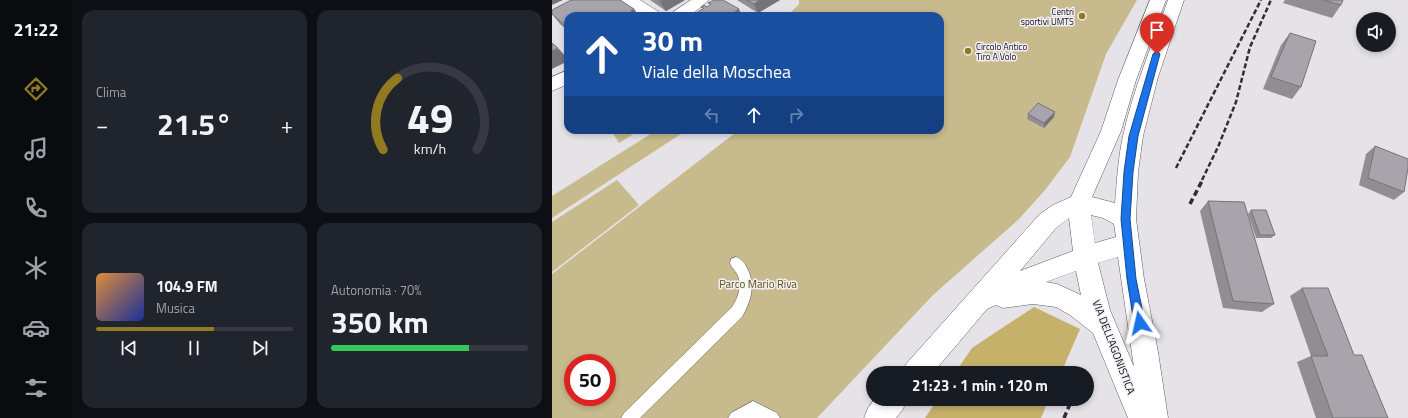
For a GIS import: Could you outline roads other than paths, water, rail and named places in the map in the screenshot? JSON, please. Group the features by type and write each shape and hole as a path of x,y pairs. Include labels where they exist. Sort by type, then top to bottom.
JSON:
{"main road":[{"path":"629,0 647,12"},
{"path":"684,12 701,0"},
{"path":"920,366 1048,221 1061,212 1079,203 1111,131 1127,80 1158,0"},
{"name":"VIA DELL'AGONISTICA","path":"1154,418 1145,352 1132,279 1125,219 1128,172 1134,136 1149,77 1176,0"},
{"path":"552,84 564,78"},
{"path":"1079,203 1108,210 1125,219"},
{"name":"VIA DELL'AGONISTICA","path":"1079,203 1086,258 1092,288 1103,324 1142,418"},
{"path":"977,302 1040,273 1127,243"},
{"path":"977,302 1019,294 1049,294 1074,302 1103,324"},
{"path":"878,418 887,406"}],"lane":[{"path":"629,418 737,312 746,296 746,290 745,274 736,263"},
{"path":"736,418 753,409 772,418"}],"railway":[{"path":"1176,168 1261,0"},
{"path":"1202,180 1218,147 1236,102 1250,47 1271,0"},
{"path":"1190,204 1203,179"},
{"path":"1064,418 1069,406"}],"place":[{"name":"Centri sportivi UMTS","path":"1082,16"},
{"name":"Circolo Antico Tiro A Volo","path":"968,51"}],"park label":[{"name":"Parco Mario Riva","path":"758,284"}]}
